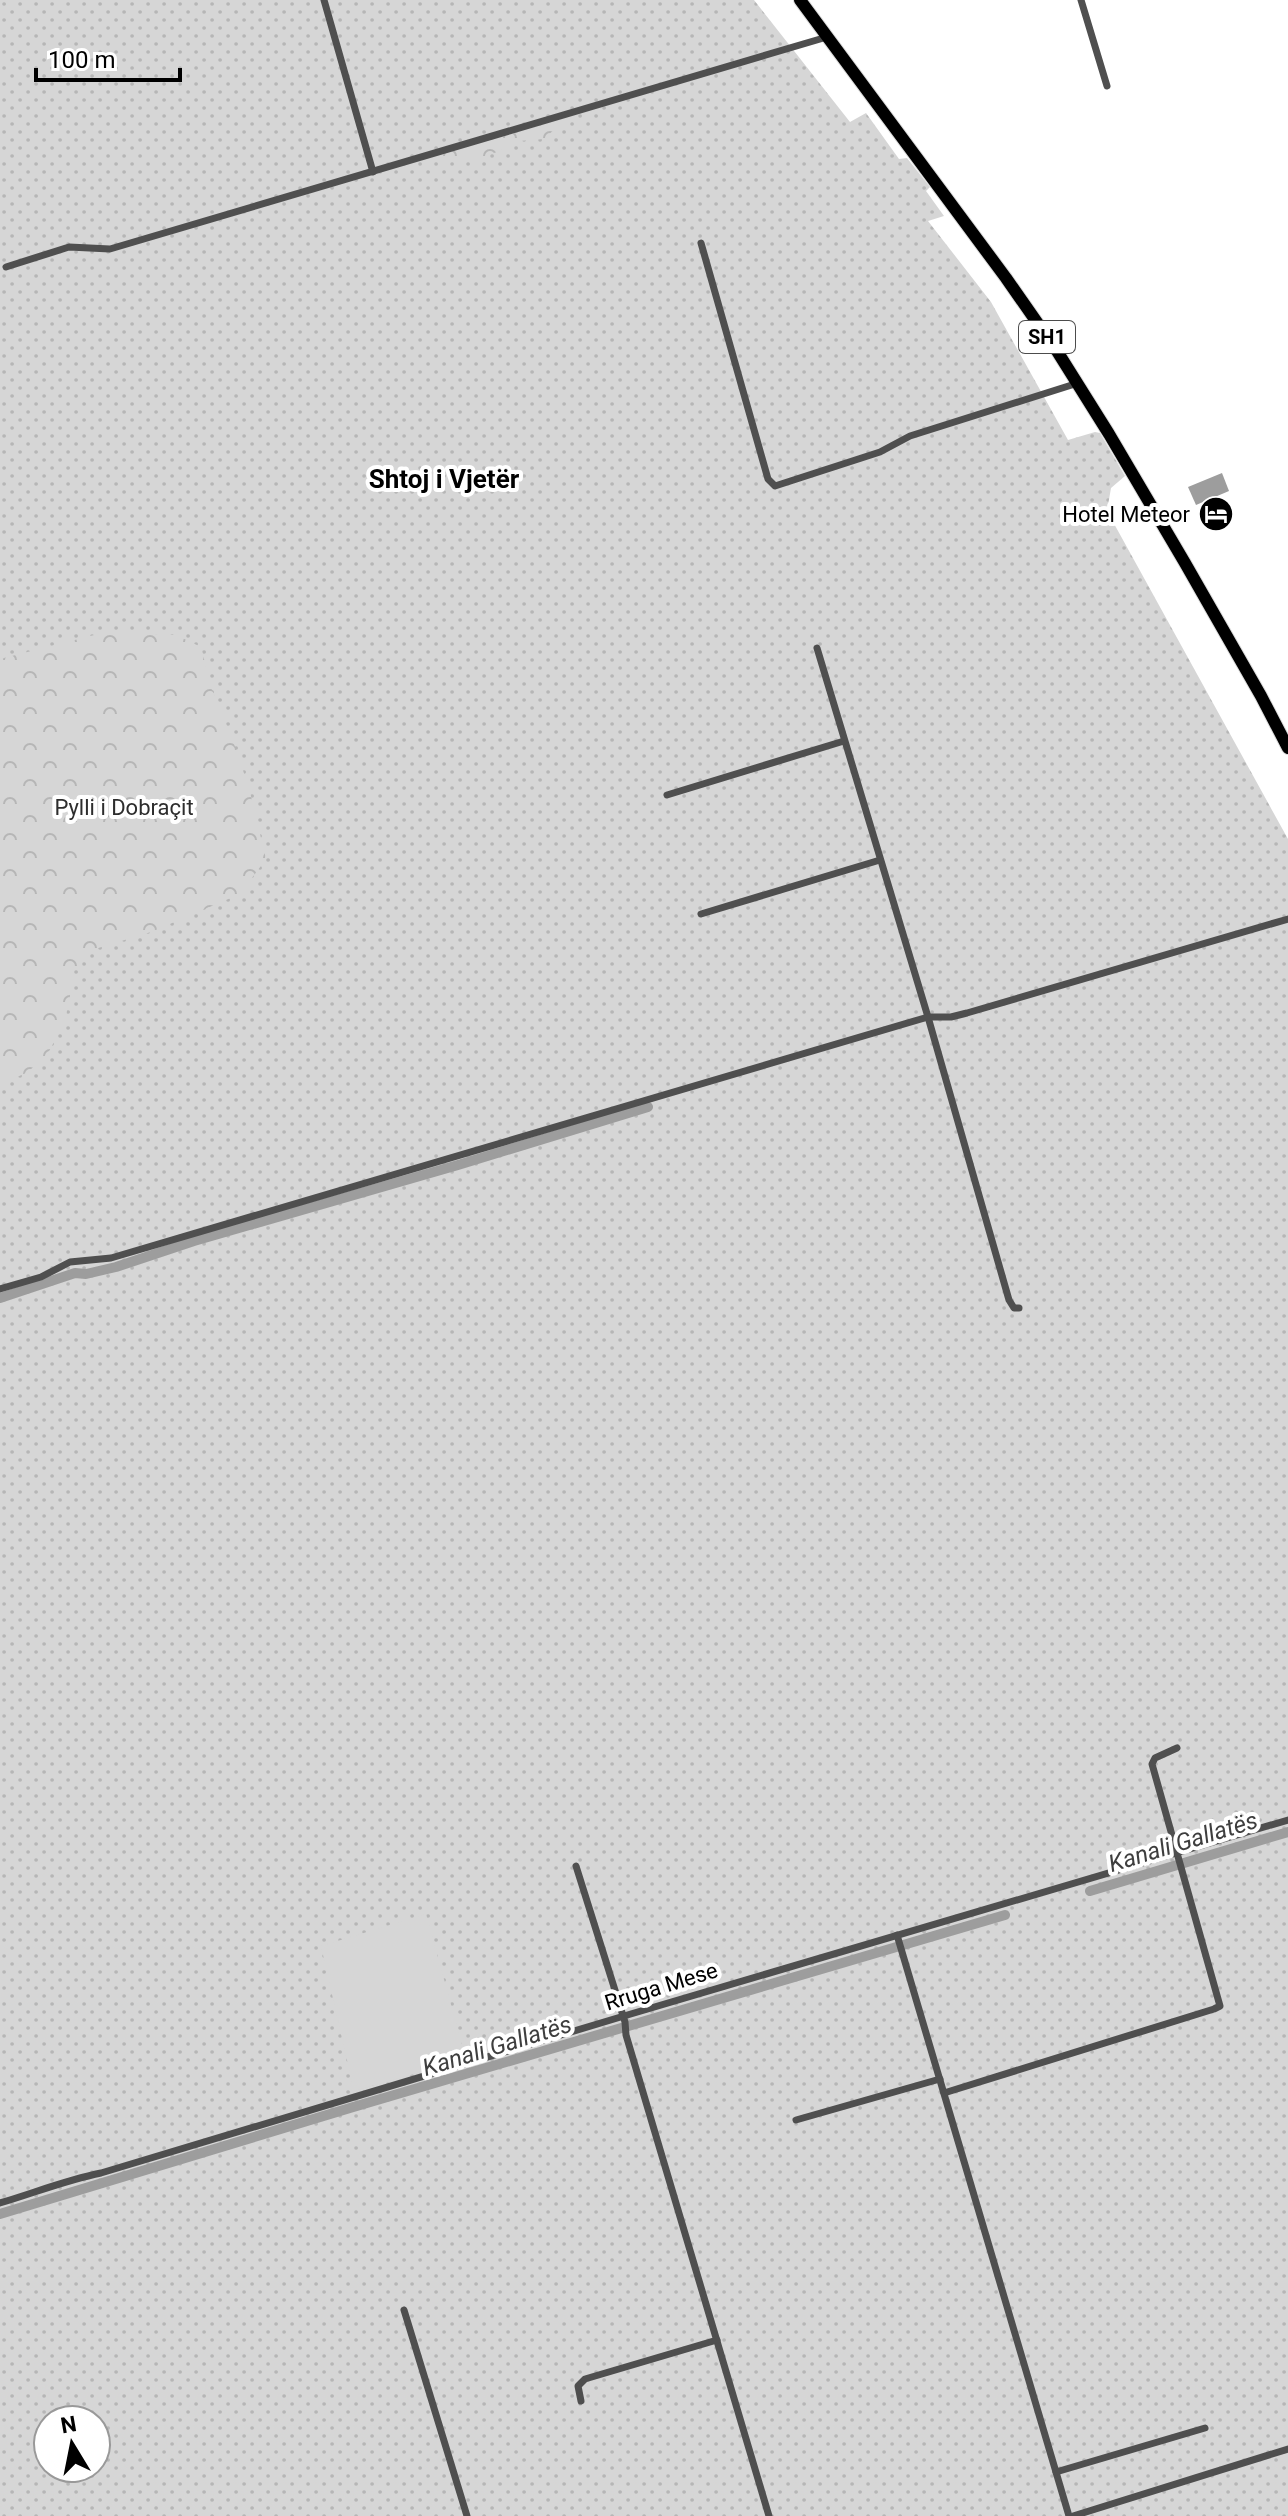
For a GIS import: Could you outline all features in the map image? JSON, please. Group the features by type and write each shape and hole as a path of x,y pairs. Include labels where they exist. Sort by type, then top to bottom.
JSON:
{"main road":[{"name":"SH1","path":"800,0 1006,278 1078,383 1261,696 1288,748"},
{"name":"SH1","path":"1261,696 1288,735"}],"street":[{"path":"324,0 373,172"},
{"path":"1081,0 1107,86"},
{"path":"6,267 69,247 110,249 827,37"},
{"path":"701,243 768,479 775,486 880,452 910,436 1078,383"},
{"path":"817,648 1009,1300 1014,1308 1019,1308"},
{"path":"667,795 844,741"},
{"path":"701,914 880,860"},
{"path":"0,1289 41,1277 70,1262 111,1258 928,1017 967,1013 1288,919"},
{"path":"944,2093 1220,2006 1152,1764 1155,1758 1177,1748"},
{"name":"Rruga Mese","path":"0,2203 74,2178 898,1939 1288,1820"},
{"path":"576,1866 624,2019 626,2035 769,2516"},
{"path":"898,1939 1071,2516 1288,2449"},
{"path":"796,2120 940,2079"},
{"path":"404,2310 467,2516"},
{"path":"581,2401 578,2386 585,2379 717,2340"},
{"path":"1056,2472 1205,2428"}],"green space":[{"path":"0,0 754,0 850,122 866,113 899,159 907,158 930,187 926,191 944,216 928,221 991,302 1068,440 1100,433 1125,476 1111,488 1107,511 1288,839 1288,2516 0,2516"},
{"path":"561,120 568,124 558,126 544,139 519,141 464,163 457,160 443,163 442,154"},
{"name":"Pylli i Dobraçit","path":"106,632 176,635 201,647 211,687 249,788 266,859 240,894 151,932 95,949 74,970 65,1022 48,1053 28,1072 0,1085 0,659"},
{"path":"426,1914 466,2059 354,2091 321,1946"}],"shaded area":[{"path":"1222,473 1229,491 1196,505 1188,487"}],"waterway":[{"path":"0,1298 75,1273 86,1274 116,1267 194,1241 648,1107"},
{"name":"Kanali Gallatës","path":"1090,1891 1288,1832"},
{"name":"Kanali Gallatës","path":"0,2214 1005,1915"}],"place":[{"name":"Hotel Meteor","path":"1216,514"}],"district":[{"name":"Shtoj i Vjetër","path":"444,479"}]}
